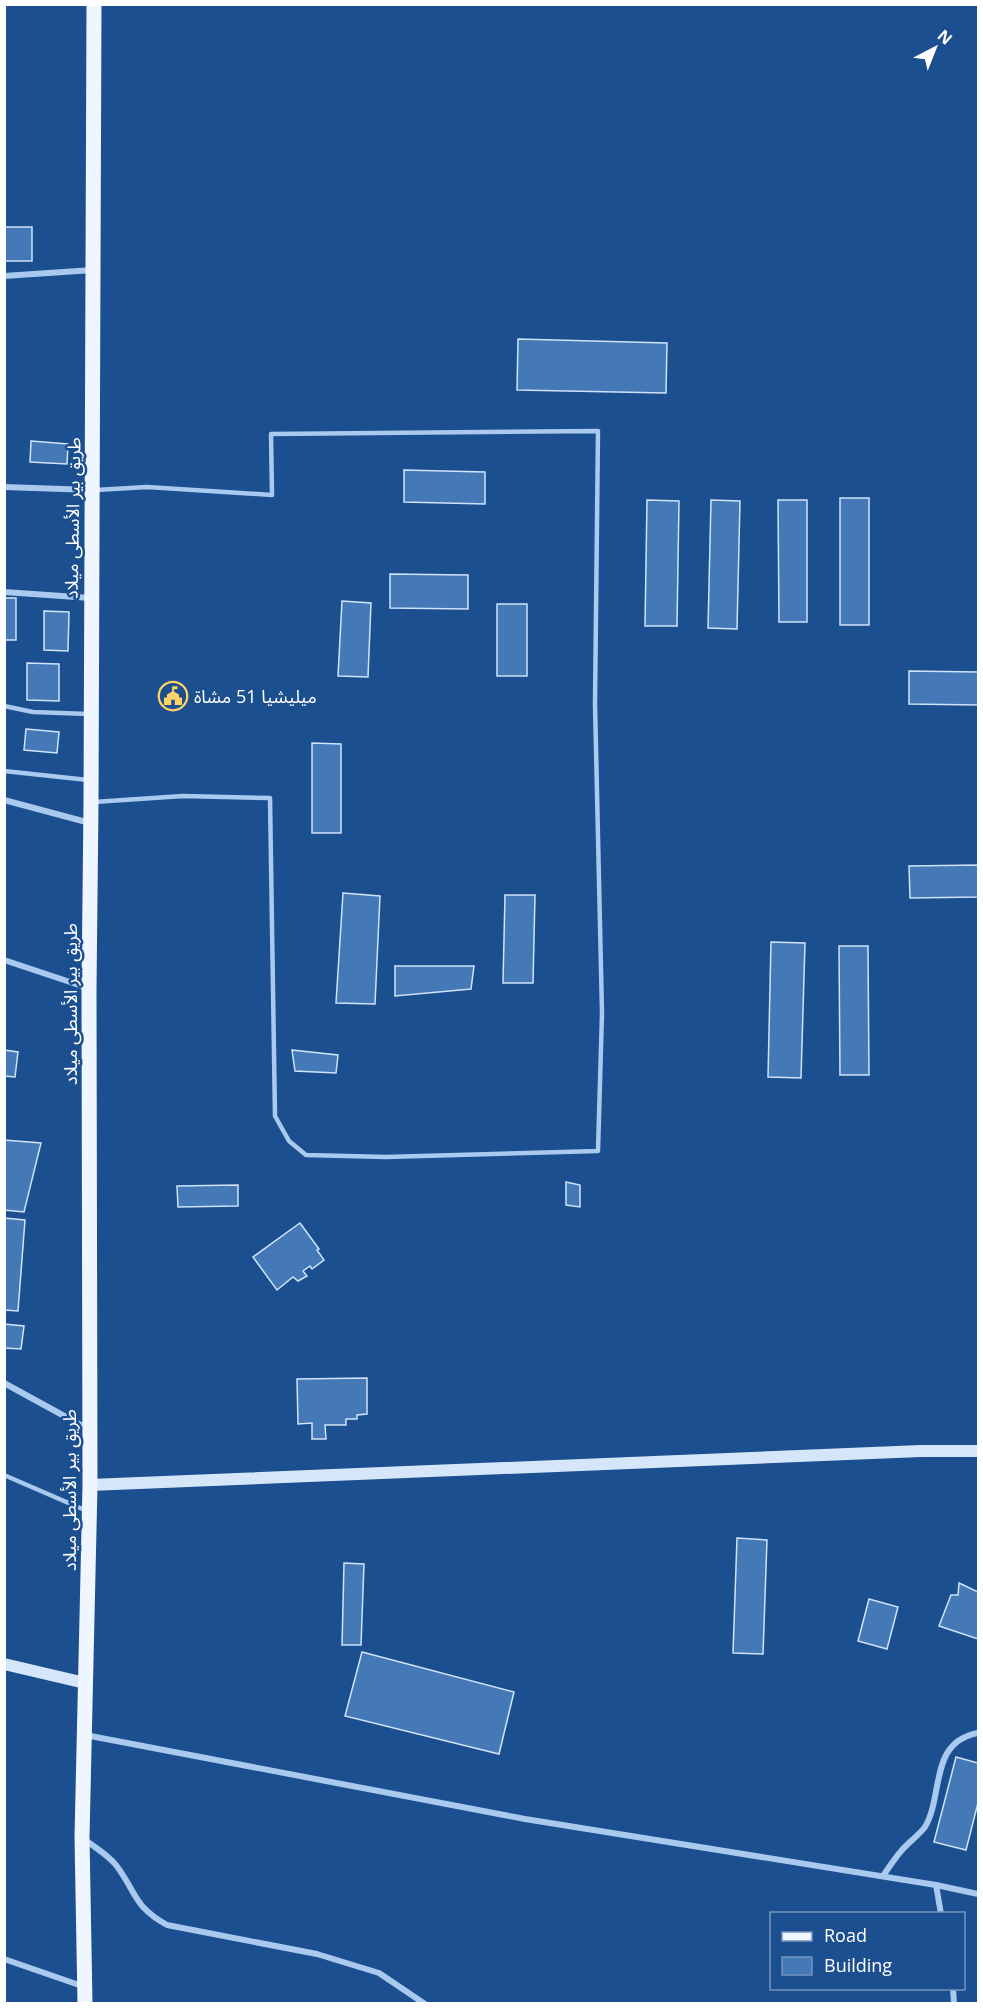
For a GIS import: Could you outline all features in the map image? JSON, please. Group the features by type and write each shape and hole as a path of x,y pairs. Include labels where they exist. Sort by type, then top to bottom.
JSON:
{"main road":[{"name":"طريق بير الأسطى ميلاد","path":"85,2004 82,1837 90,1485 88,989 91,823 94,4"}],"street":[{"path":"4,276 93,270"},
{"path":"4,487 93,490"},
{"path":"4,592 91,598"},
{"path":"4,800 91,823"},
{"path":"4,960 88,989"},
{"path":"4,1383 89,1429"},
{"path":"90,1485 978,1450"},
{"path":"4,1664 85,1683"},
{"path":"883,1876 900,1852 923,1829 930,1817 942,1763 952,1745 978,1733"},
{"path":"84,1735 525,1819 883,1876 978,1894"},
{"path":"82,1837 116,1864 136,1900 149,1915 167,1925 317,1954 379,1973 425,2004"},
{"path":"936,1885 941,1912"},
{"path":"4,1959 86,1987"}],"lane":[{"path":"91,803 183,796 270,798 275,1116 289,1141 306,1155 386,1157 598,1151 602,1013 595,704 598,431 271,434 272,495 147,487 93,490"},
{"path":"4,706 33,712 90,714"},
{"path":"4,771 91,780"},
{"path":"4,1475 89,1512"}],"building":[{"path":"4,227 32,227 32,261 4,261"},
{"path":"518,339 667,343 666,393 517,390"},
{"path":"31,441 68,444 67,464 30,462"},
{"path":"404,470 485,472 485,504 404,502"},
{"path":"840,498 869,498 869,625 840,625"},
{"path":"647,500 679,501 677,626 645,626"},
{"path":"711,500 740,501 737,629 708,628"},
{"path":"778,500 807,500 807,622 779,622"},
{"path":"390,574 468,575 468,609 390,608"},
{"path":"4,598 16,598 16,640 4,640"},
{"path":"342,601 371,603 368,677 338,676"},
{"path":"497,604 527,604 527,676 497,676"},
{"path":"44,611 69,612 68,651 44,650"},
{"path":"27,663 59,664 59,701 27,700"},
{"path":"909,671 978,672 978,705 909,704"},
{"path":"26,729 59,732 57,753 24,750"},
{"path":"312,743 341,744 341,833 312,833"},
{"path":"978,865 978,897 910,898 909,866"},
{"path":"343,893 380,896 375,1004 336,1003"},
{"path":"505,895 535,895 533,983 503,983"},
{"path":"771,942 805,943 801,1078 768,1077"},
{"path":"839,946 868,946 869,1075 840,1075"},
{"path":"395,966 474,966 471,989 395,996"},
{"path":"4,1050 18,1052 15,1077 4,1076"},
{"path":"292,1050 338,1055 336,1073 295,1071"},
{"path":"4,1140 41,1143 24,1212 4,1210"},
{"path":"566,1182 580,1185 580,1207 566,1205"},
{"path":"238,1185 238,1206 178,1207 177,1186"},
{"path":"4,1218 25,1220 18,1311 4,1310"},
{"path":"300,1223 324,1260 312,1269 310,1266 303,1271 307,1276 298,1281 293,1277 277,1290 253,1257"},
{"path":"4,1324 24,1326 21,1349 4,1348"},
{"path":"367,1378 367,1414 357,1415 357,1419 346,1419 346,1425 325,1425 326,1439 312,1439 312,1423 298,1424 297,1379"},
{"path":"737,1538 767,1540 763,1654 733,1653"},
{"path":"344,1563 364,1564 361,1645 342,1645"},
{"path":"959,1583 978,1592 978,1639 939,1626 951,1595 958,1595"},
{"path":"869,1599 898,1607 887,1649 858,1641"},
{"path":"362,1652 514,1692 499,1754 345,1716"},
{"path":"956,1757 978,1763 978,1803 966,1850 934,1842"}],"place":[{"name":"ميليشيا 51 مشاة","path":"173,696"}]}
